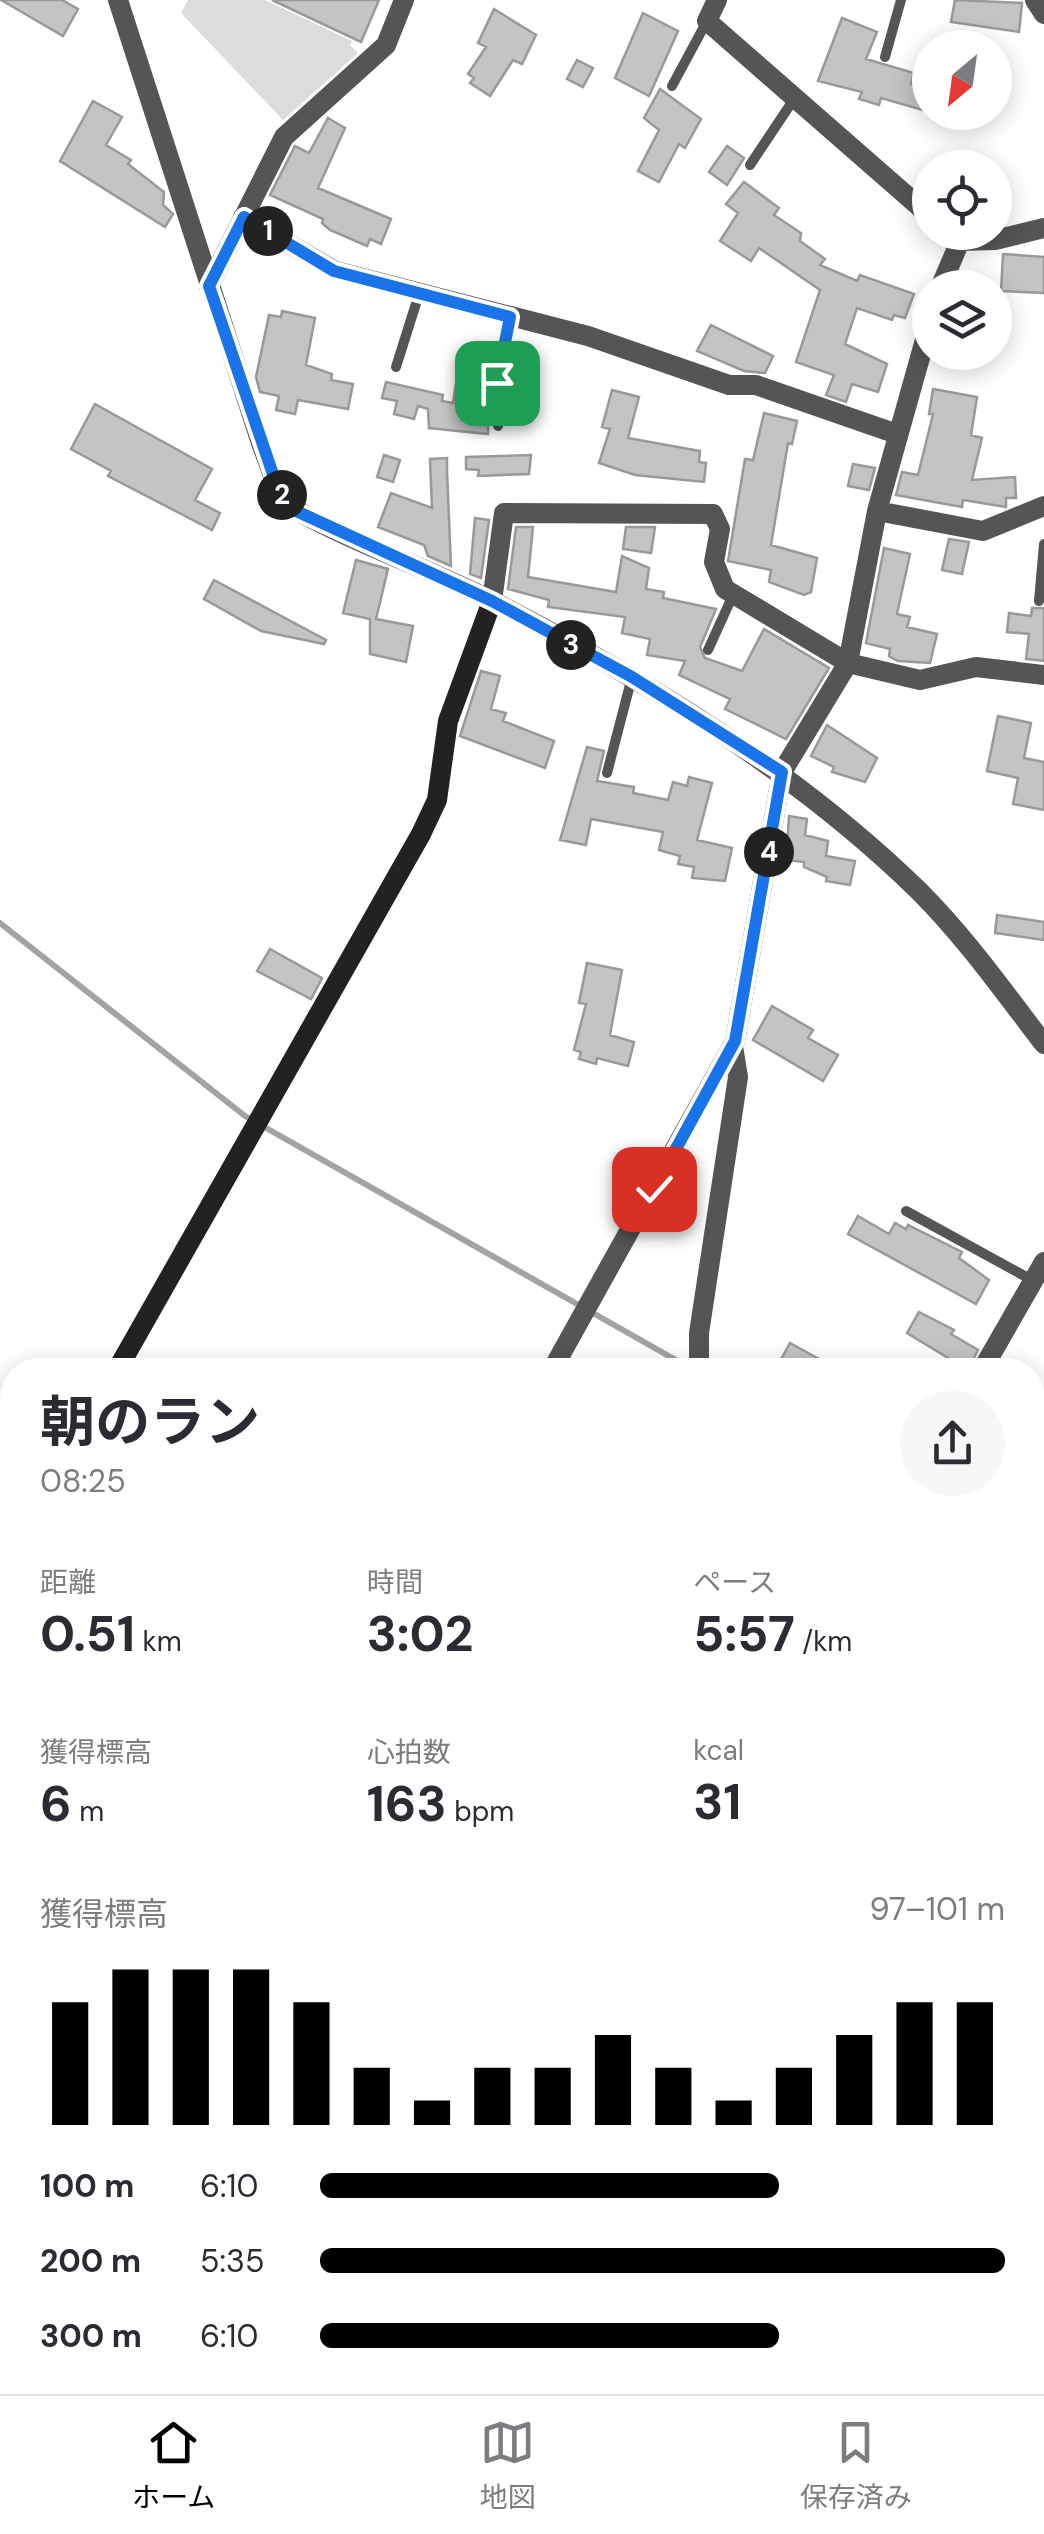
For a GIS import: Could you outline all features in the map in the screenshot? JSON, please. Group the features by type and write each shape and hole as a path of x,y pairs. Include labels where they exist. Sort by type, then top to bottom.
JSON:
{"street":[{"path":"118,0 279,492 294,510 492,601 632,677 782,772 918,891 972,949 1044,1044"},
{"path":"209,286 284,137 386,45 404,0"},
{"path":"716,0 707,20 912,201"},
{"path":"1035,0 1044,14"},
{"path":"244,217 334,271 588,336 729,385 756,385 896,434"},
{"path":"1012,236 1044,228"},
{"path":"559,1358 733,1046 743,1009 782,772 848,663 877,511 915,370"},
{"path":"877,511 983,531 1044,506"},
{"path":"125,1358 437,800 448,721 492,601 504,513 712,514 720,528 714,562 724,589 848,663 920,680 976,667 1044,675"},
{"path":"700,1358 699,1333 738,1076 733,1046"},
{"path":"989,1358 1039,1272"}],"lane":[{"path":"885,56 902,0"},
{"path":"672,86 707,20"},
{"path":"750,166 794,99"},
{"path":"396,367 419,294"},
{"path":"498,426 497,383 510,317"},
{"path":"1039,601 1044,544"},
{"path":"708,650 733,595"},
{"path":"607,773 632,677"},
{"path":"906,1211 1039,1272"}],"shaded area":[{"path":"188,0 265,0 352,41 350,45 358,53 283,120 181,13"}],"building":[{"path":"1,0 62,0 78,9 63,36"},
{"path":"272,0 379,0 361,42"},
{"path":"955,0 1022,3 1019,32 951,22"},
{"path":"494,9 536,35 522,64 513,60 490,96 470,83 474,78 468,74 486,47 478,43"},
{"path":"643,13 678,31 649,96 615,78"},
{"path":"842,18 877,32 866,59 912,72 912,107 881,98 879,105 859,99 862,92 818,81"},
{"path":"577,60 593,68 583,87 567,79"},
{"path":"660,89 701,119 685,148 679,144 659,182 638,171 659,130 644,118"},
{"path":"93,101 122,117 106,145 131,160 128,164 164,192 163,205 173,214 165,227 60,161"},
{"path":"328,118 345,128 318,188 391,219 381,244 370,239 367,246 330,230 323,219 270,195 295,146 309,153"},
{"path":"727,146 744,158 727,185 709,172"},
{"path":"744,182 779,208 774,215 801,233 800,241 825,259 820,265 857,281 860,275 912,293 905,318 894,315 892,320 857,308 845,344 887,364 878,392 852,384 846,402 826,395 834,375 796,362 820,290 759,248 751,261 720,241 738,213 726,204"},
{"path":"1003,254 1044,257 1044,293 1012,292 1012,270 1002,270"},
{"path":"282,311 315,318 306,365 332,374 331,380 353,384 348,409 298,400 295,414 276,410 279,396 260,392 256,377 269,315 281,317"},
{"path":"711,325 773,356 765,373 744,371 697,351"},
{"path":"457,377 489,378 488,434 429,428 428,409 418,406 414,419 394,414 397,401 382,398 386,382 443,395 442,401 453,403"},
{"path":"933,389 977,397 971,435 982,438 972,480 1015,477 1016,498 1006,498 1006,507 963,500 962,507 896,495 902,472 918,475 933,414 929,414"},
{"path":"612,390 639,397 628,438 700,451 699,462 706,463 704,482 635,475 599,463 610,429 602,427"},
{"path":"95,404 212,469 195,500 220,513 212,530 108,476 111,471 71,449"},
{"path":"764,413 797,421 792,444 788,443 771,545 817,558 811,592 804,595 769,582 771,570 728,561 745,459 753,460"},
{"path":"384,455 400,460 393,482 377,477"},
{"path":"531,455 529,474 478,476 479,470 466,469 466,457"},
{"path":"447,458 451,566 428,556 424,545 378,527 391,493 432,508 430,459"},
{"path":"853,464 875,468 869,490 848,486"},
{"path":"475,518 489,520 481,578 470,574"},
{"path":"516,527 533,527 528,577 616,592 622,556 649,568 646,589 664,592 663,598 716,609 700,647 705,658 742,671 764,629 829,668 786,739 725,709 730,699 679,675 685,661 647,655 650,639 622,633 625,617 548,607 549,600 508,589"},
{"path":"626,527 655,527 651,553 623,549"},
{"path":"949,539 969,542 962,574 942,570"},
{"path":"884,548 910,554 897,614 910,617 907,627 937,634 930,663 898,661 889,656 890,649 866,643"},
{"path":"356,560 388,569 376,619 413,626 406,662 370,654 370,619 343,613"},
{"path":"214,580 326,640 324,644 261,631 204,599"},
{"path":"1032,608 1044,608 1044,661 1026,659 1029,634 1007,632 1009,613 1031,616"},
{"path":"481,671 500,676 491,709 506,713 503,721 554,741 545,768 460,736"},
{"path":"998,716 1031,723 1024,758 1044,762 1044,810 1013,804 1018,778 987,771"},
{"path":"827,725 877,758 865,782 832,772 834,767 811,756"},
{"path":"587,747 604,751 597,781 634,787 633,793 668,800 673,782 687,786 689,777 712,783 697,840 732,848 725,881 692,878 694,867 678,864 680,856 659,850 663,832 591,819 586,845 560,840"},
{"path":"789,816 807,819 805,835 828,841 826,856 855,861 850,885 826,881 827,877 804,867 804,862 786,860"},
{"path":"997,915 1044,922 1044,940 995,933"},
{"path":"270,949 322,978 311,999 257,971"},
{"path":"587,963 622,970 610,1035 634,1042 628,1066 597,1058 596,1064 579,1059 581,1052 574,1050 586,1004 579,1003"},
{"path":"772,1006 813,1030 808,1038 838,1055 823,1081 753,1040"},
{"path":"858,1216 889,1234 895,1223 906,1229 908,1225 962,1252 959,1258 989,1280 976,1304 848,1234"},
{"path":"919,1312 954,1330 951,1334 978,1350 974,1358 948,1358 907,1333"},
{"path":"790,1343 817,1358 782,1358"}],"waterway":[{"path":"0,923 245,1116 672,1358"}],"route":[{"path":"497,383 510,317 334,271 244,217 209,286 279,492 294,510 492,601 632,677 782,772 735,1041 654,1189"}]}
